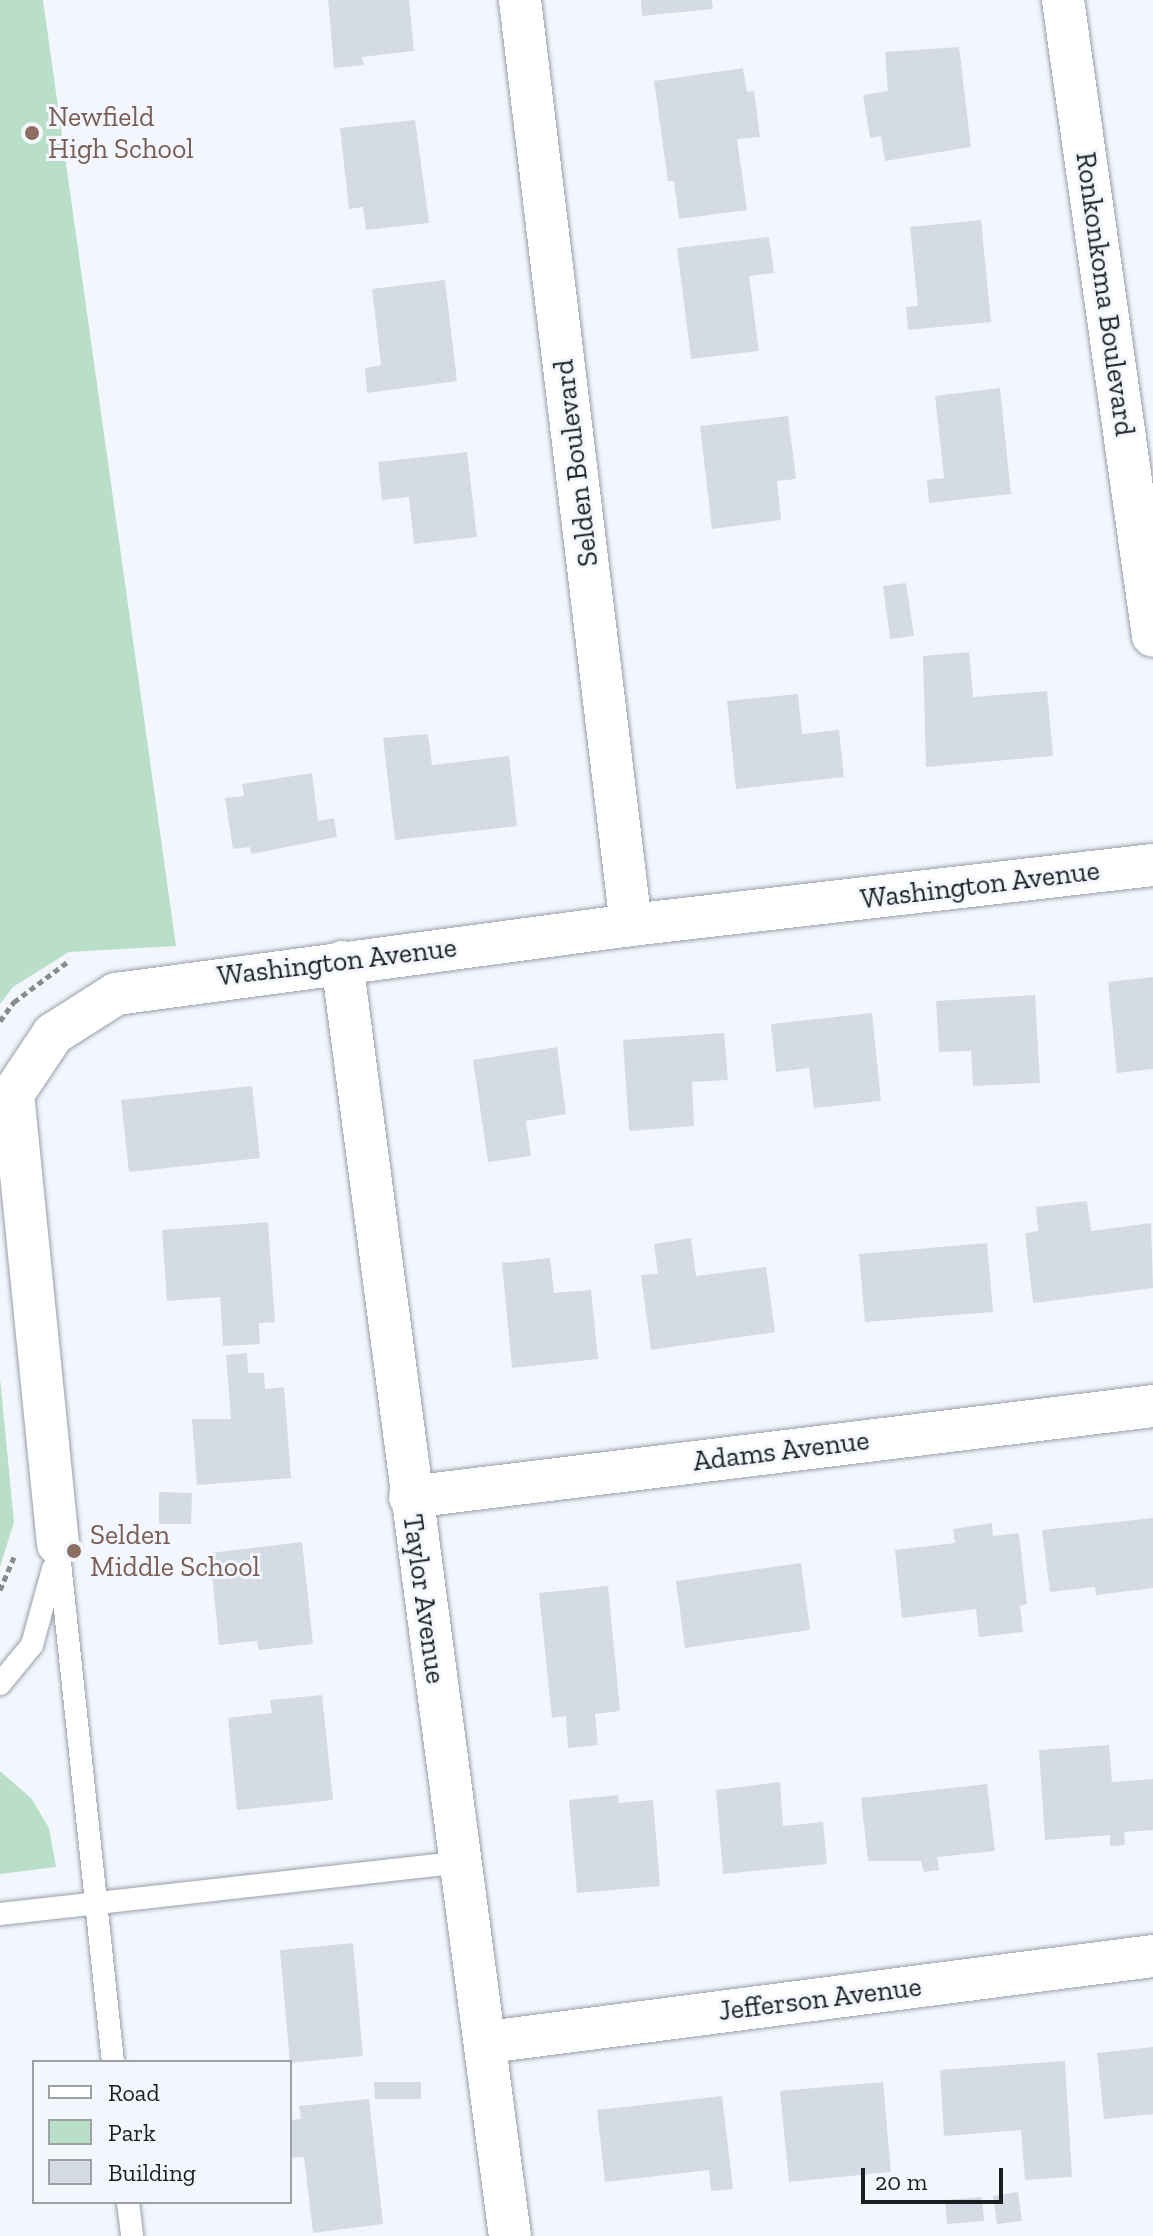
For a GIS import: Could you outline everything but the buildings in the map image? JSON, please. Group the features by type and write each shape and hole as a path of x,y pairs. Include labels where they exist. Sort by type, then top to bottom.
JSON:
{"street":[{"name":"Selden Boulevard","path":"520,0 631,925"},
{"name":"Ronkonkoma Boulevard","path":"1063,0 1153,636"},
{"name":"Washington Avenue","path":"58,1544 13,1094 53,1034 116,994 631,925 1153,865"},
{"name":"Taylor Avenue","path":"342,962 410,1497 488,2042 510,2236"},
{"name":"Adams Avenue","path":"410,1497 1153,1406"},
{"name":"Jefferson Avenue","path":"488,2042 1153,1956"}],"lane":[{"path":"0,1684 32,1645 58,1544"},
{"path":"58,1544 113,2060"},
{"path":"0,1914 96,1899 462,1862"},
{"path":"128,2204 132,2236"}],"green space":[{"path":"0,0 43,0 176,946 69,952 13,987 0,1004"},
{"path":"0,1378 14,1522 0,1567"},
{"path":"0,1771 31,1798 49,1828 56,1867 0,1874"}],"place":[{"name":"Newfield High School","path":"32,133"},
{"name":"Selden Middle School","path":"74,1551"}]}
